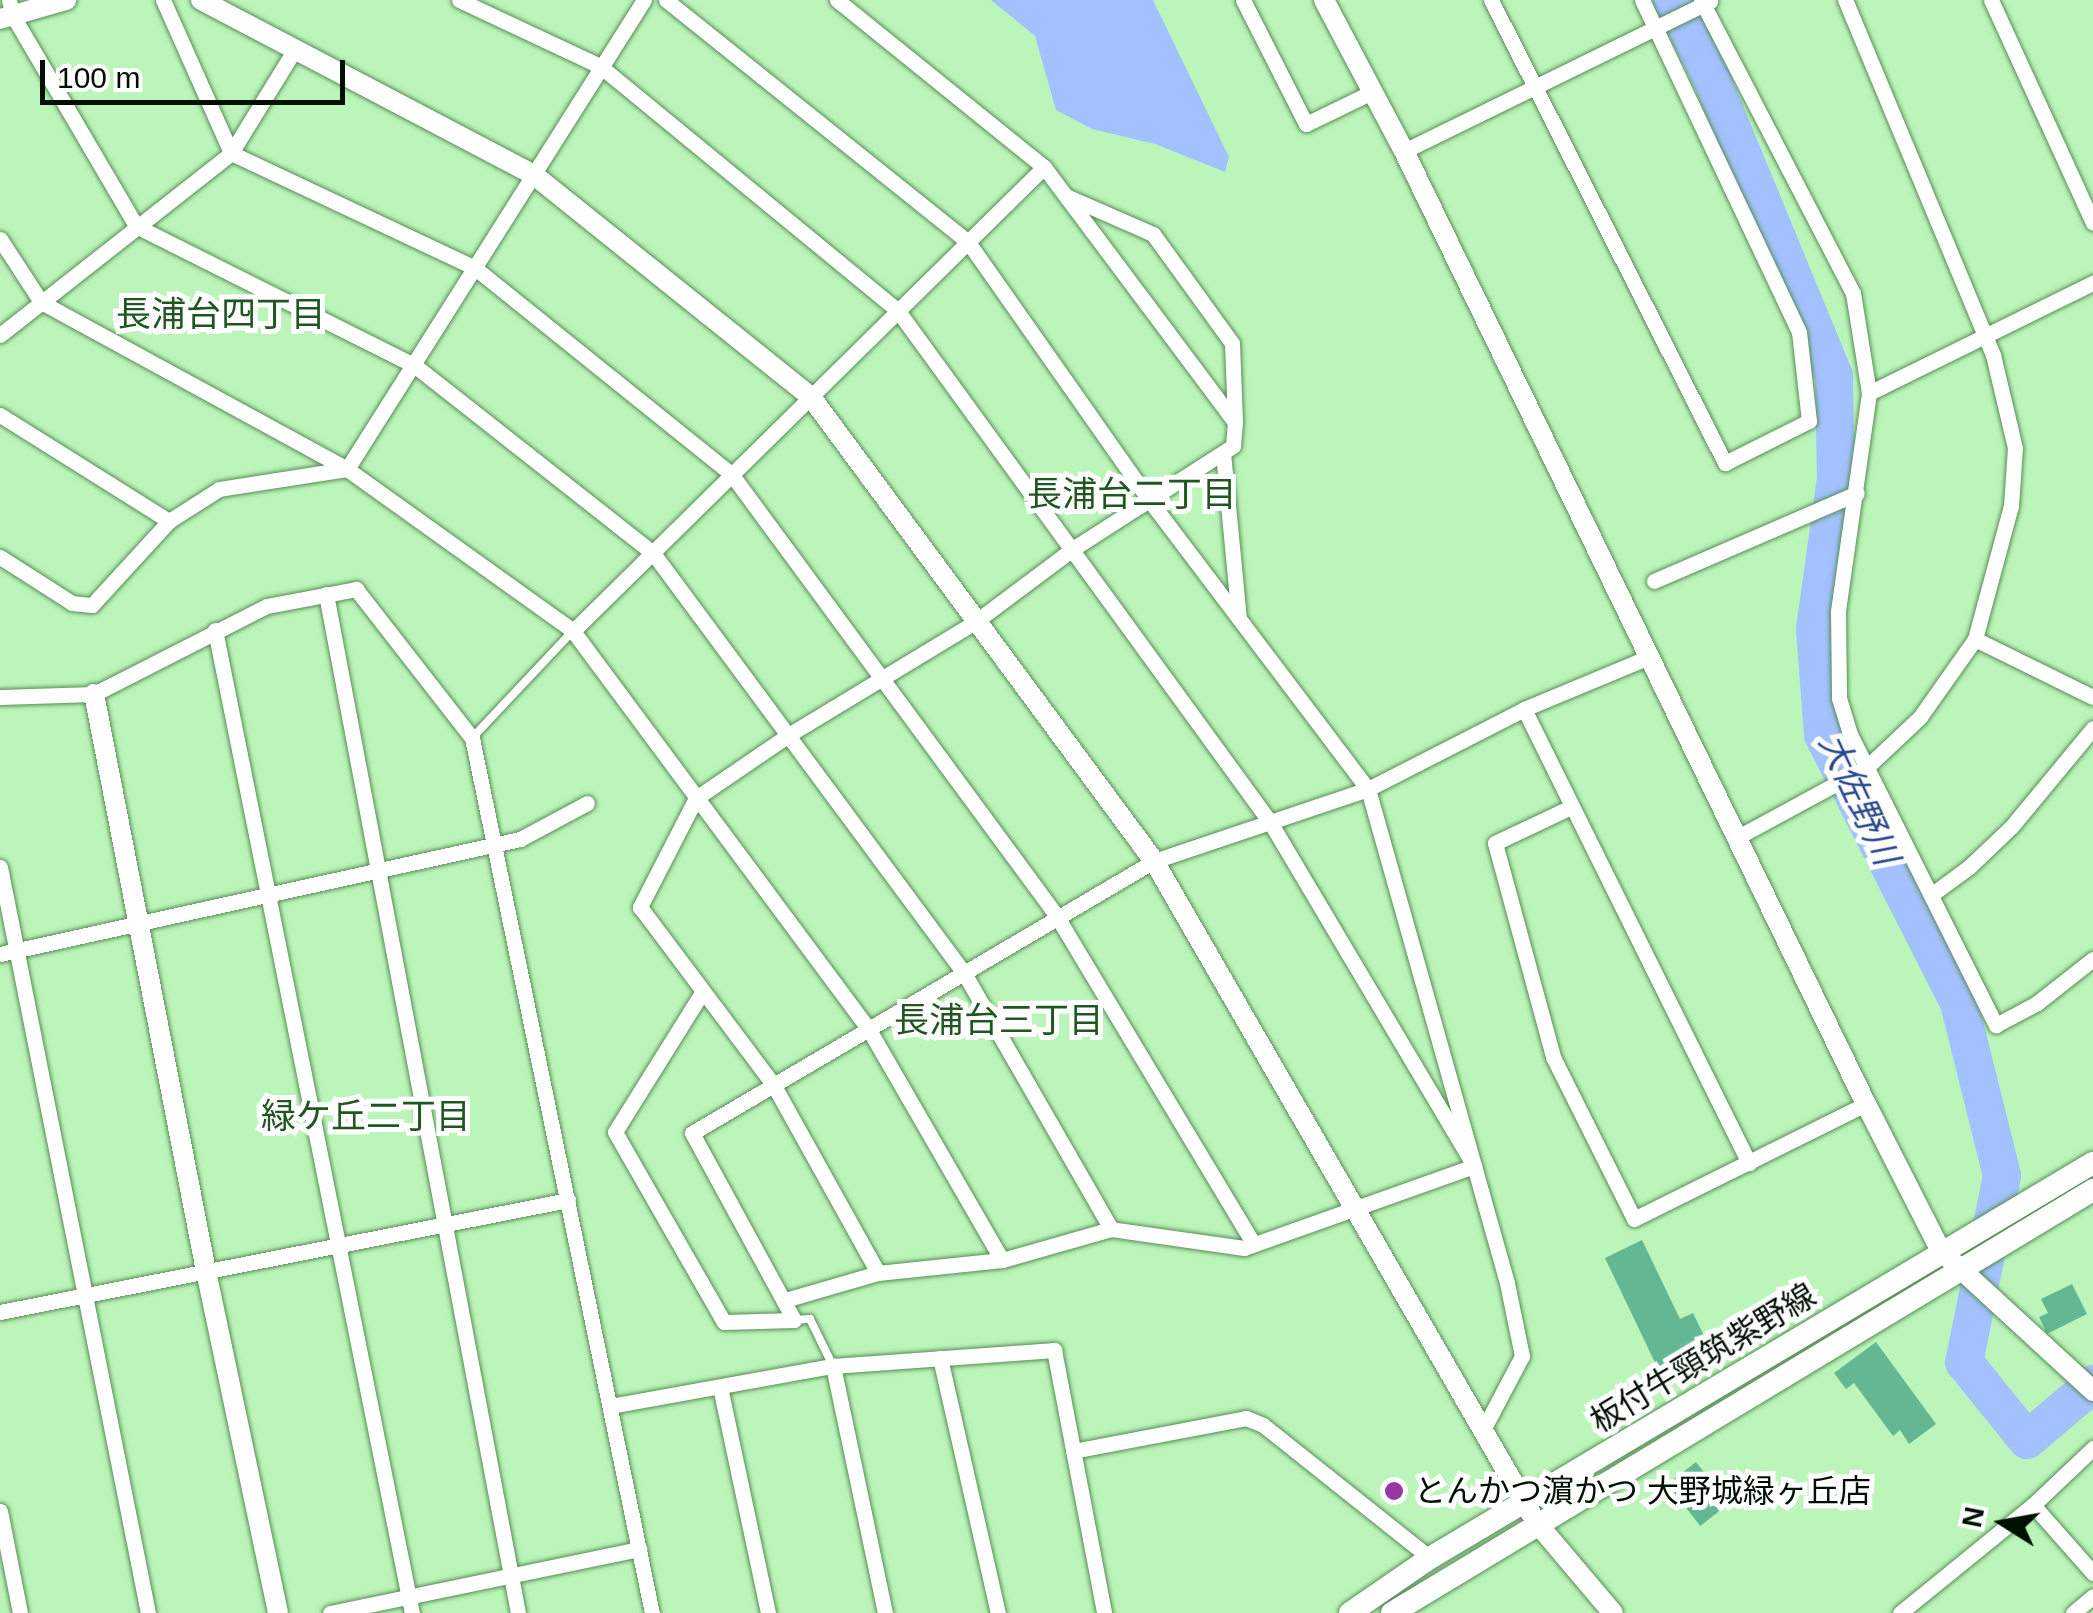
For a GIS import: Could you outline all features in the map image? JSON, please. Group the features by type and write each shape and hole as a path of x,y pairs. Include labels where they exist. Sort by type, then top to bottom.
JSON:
{"main road":[{"name":"板付牛頸筑紫野線","path":"1392,1613 1531,1513 1942,1251 2093,1163"},
{"name":"板付牛頸筑紫野線","path":"1350,1613 1430,1558 1531,1513 1960,1272 2093,1190"}],"street":[{"path":"66,0 7,12 136,226 414,364 653,552 964,974 1111,1229"},
{"path":"163,0 230,152 475,268 732,475 1056,915 1254,1244"},
{"path":"201,0 534,175 811,397 1154,860 1531,1513 1613,1613"},
{"path":"459,0 600,66 898,311 1270,822 1474,1166"},
{"path":"0,557 72,604 92,605 169,521 219,488 347,469 644,0"},
{"path":"666,0 968,242 1150,501 1368,789 1474,1166 1522,1356 1482,1432"},
{"path":"837,0 1044,167 1234,422"},
{"path":"1243,0 1306,124 1370,94"},
{"path":"1324,0 1370,94 1404,150 1736,838 1942,1251 1960,1272 2045,1342 2093,1391"},
{"path":"1491,0 1725,463 1809,421 1799,332 1642,0"},
{"path":"1736,838 1866,767 1920,717 1975,640 2011,506 2015,448 2008,404 1986,335 1845,0"},
{"path":"1991,0 2093,223"},
{"path":"1404,150 1705,2 1852,294 1869,393 1846,546 1837,660 1839,698 1866,767 1996,1025 2037,1003 2093,959"},
{"path":"0,335 230,152 295,48"},
{"path":"574,631 1044,167"},
{"path":"878,1273 774,1084 640,907 696,798 787,736 975,622 1074,548 1234,446 1232,343 1152,234 1062,194"},
{"path":"0,239 41,302 347,469 574,631 868,1028 1002,1260"},
{"path":"1869,393 2093,283"},
{"path":"0,415 169,521"},
{"path":"1223,453 1239,619"},
{"path":"1654,582 1857,493"},
{"path":"0,697 94,694 267,606 356,589 472,738 652,1613"},
{"path":"326,594 518,1613"},
{"path":"215,630 412,1613"},
{"path":"1975,640 2093,697"},
{"path":"703,990 614,1132 724,1322 794,1320 692,1133 1154,860 1368,789 1524,709 1649,657"},
{"path":"94,694 206,1271 278,1613"},
{"path":"1524,709 1750,1163"},
{"path":"1931,895 1969,868 2012,826 2093,728"},
{"path":"8,952 520,839 587,802"},
{"path":"1571,807 1495,843 1553,1057 1634,1219 1866,1104"},
{"path":"0,867 8,952 85,1296 148,1613"},
{"path":"785,1300 878,1273 1002,1260 1111,1229 1244,1248 1352,1206 1474,1166"},
{"path":"0,1312 568,1200"},
{"path":"610,1406 833,1366 1054,1350 1104,1613"},
{"path":"940,1358 998,1613"},
{"path":"833,1366 885,1613"},
{"path":"720,1387 768,1613"},
{"path":"1073,1451 1246,1418 1262,1425 1430,1558"},
{"path":"1900,1613 2033,1505 2093,1448"},
{"path":"2033,1505 2093,1574"},
{"path":"0,1511 20,1613"},
{"path":"330,1613 639,1549"},
{"path":"2073,1613 2093,1596"}],"lane":[{"path":"472,738 574,631"},
{"path":"794,1320 810,1319 833,1366"}],"water":[{"path":"991,0 1153,0 1229,157 1225,172 1155,144 1092,129 1056,110 1035,36"}],"building":[{"path":"1642,1240 1680,1319 1693,1313 1710,1348 1660,1373 1605,1258"},
{"path":"2072,1284 2087,1314 2047,1334 2039,1317 2048,1313 2041,1299"},
{"path":"1876,1342 1936,1424 1909,1444 1900,1430 1893,1436 1854,1383 1846,1389 1834,1373"},
{"path":"1696,1462 1729,1504 1700,1526 1668,1484"}],"waterway":[{"name":"大佐野川","path":"1672,0 1712,80 1834,376 1836,478 1815,629 1823,735 1959,1003 2002,1176 1964,1362 2027,1440 2093,1384"}],"place":[{"name":"とんかつ濵かつ 大野城緑ヶ丘店","path":"1394,1491"}],"district":[{"name":"長浦台四丁目","path":"221,314"},
{"name":"長浦台二丁目","path":"1132,494"},
{"name":"長浦台三丁目","path":"999,1020"},
{"name":"緑ケ丘二丁目","path":"366,1116"}]}
